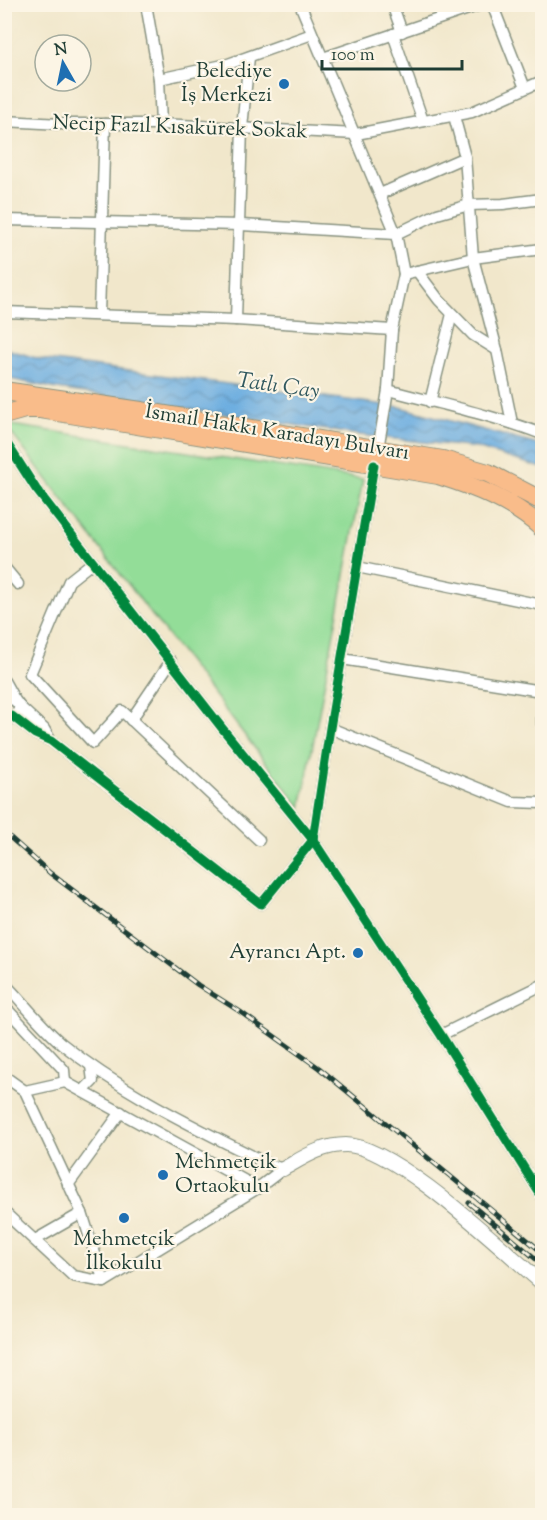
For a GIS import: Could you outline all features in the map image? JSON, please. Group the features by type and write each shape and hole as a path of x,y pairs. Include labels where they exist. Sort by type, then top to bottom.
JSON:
{"highway":[{"name":"İsmail Hakkı Karadayı Bulvarı","path":"4,391 377,452 443,460 474,468 506,481 543,501"},
{"path":"4,415 25,409 40,409 377,452 416,470 458,481 514,506 543,528"}],"street":[{"path":"146,4 159,79 161,124"},
{"path":"8,716 35,734 51,741 261,904 313,840 386,403 392,330 404,274 396,234 300,4"},
{"path":"392,4 397,33 423,121"},
{"path":"323,58 483,4"},
{"path":"492,4 525,88"},
{"path":"159,79 228,64 312,34"},
{"path":"236,320 241,225 242,128 249,57"},
{"name":"Necip Fazıl Kısakürek Sokak","path":"4,121 161,124 356,134 472,112 543,81"},
{"path":"454,116 465,157 472,258 497,350 512,423"},
{"path":"99,314 105,124"},
{"path":"380,194 465,157"},
{"path":"4,220 241,225 396,234 437,214 469,205 543,199"},
{"path":"404,274 472,258 543,249"},
{"path":"417,271 452,314 473,335 497,350"},
{"path":"4,312 236,320 392,330"},
{"path":"430,402 452,314"},
{"path":"388,390 512,423 543,434"},
{"path":"4,439 36,489 313,840 441,1035 543,1197"},
{"path":"93,562 69,581 30,674 93,743 122,711 259,840"},
{"path":"4,567 18,584"},
{"path":"357,567 543,605"},
{"path":"342,658 541,691"},
{"path":"131,720 171,661"},
{"path":"543,679 541,691 543,724"},
{"path":"4,681 17,714 8,716"},
{"path":"13,703 44,729 51,741"},
{"path":"330,728 512,802 543,803"},
{"path":"4,983 59,1041 87,1063 157,1108 268,1164 283,1169"},
{"path":"441,1035 543,985"},
{"path":"4,1006 65,1076 83,1091 258,1188"},
{"path":"25,1091 65,1076 87,1063"},
{"path":"83,1091 93,1081 87,1063"},
{"path":"4,1076 25,1091 82,1213 104,1282"},
{"path":"68,1185 121,1112"},
{"path":"4,1212 74,1276 104,1282 258,1188 283,1169 315,1150 348,1145 364,1148 398,1166 442,1197 543,1283"},
{"path":"35,1240 82,1213"}],"green space":[{"path":"5,425 363,479 301,808"}],"water":[{"path":"4,348 39,359 400,407 542,446 542,468 477,448 360,435 58,389 5,378"}],"railway":[{"path":"4,832 50,873 198,985 319,1068 542,1252"},
{"path":"469,1203 542,1264"}],"cycle path":[{"path":"4,439 36,489 222,728 313,840 441,1035 542,1197"},
{"path":"12,716 35,734 51,741 261,904 313,840 374,465"}],"place":[{"name":"Belediye İş Merkezi","path":"284,84"},
{"name":"Ayrancı Apt.","path":"358,953"},
{"name":"Mehmetçik Ortaokulu","path":"163,1175"},
{"name":"Mehmetçik İlkokulu","path":"124,1218"}],"water label":[{"name":"Tatlı Çay","path":"278,387"}]}
